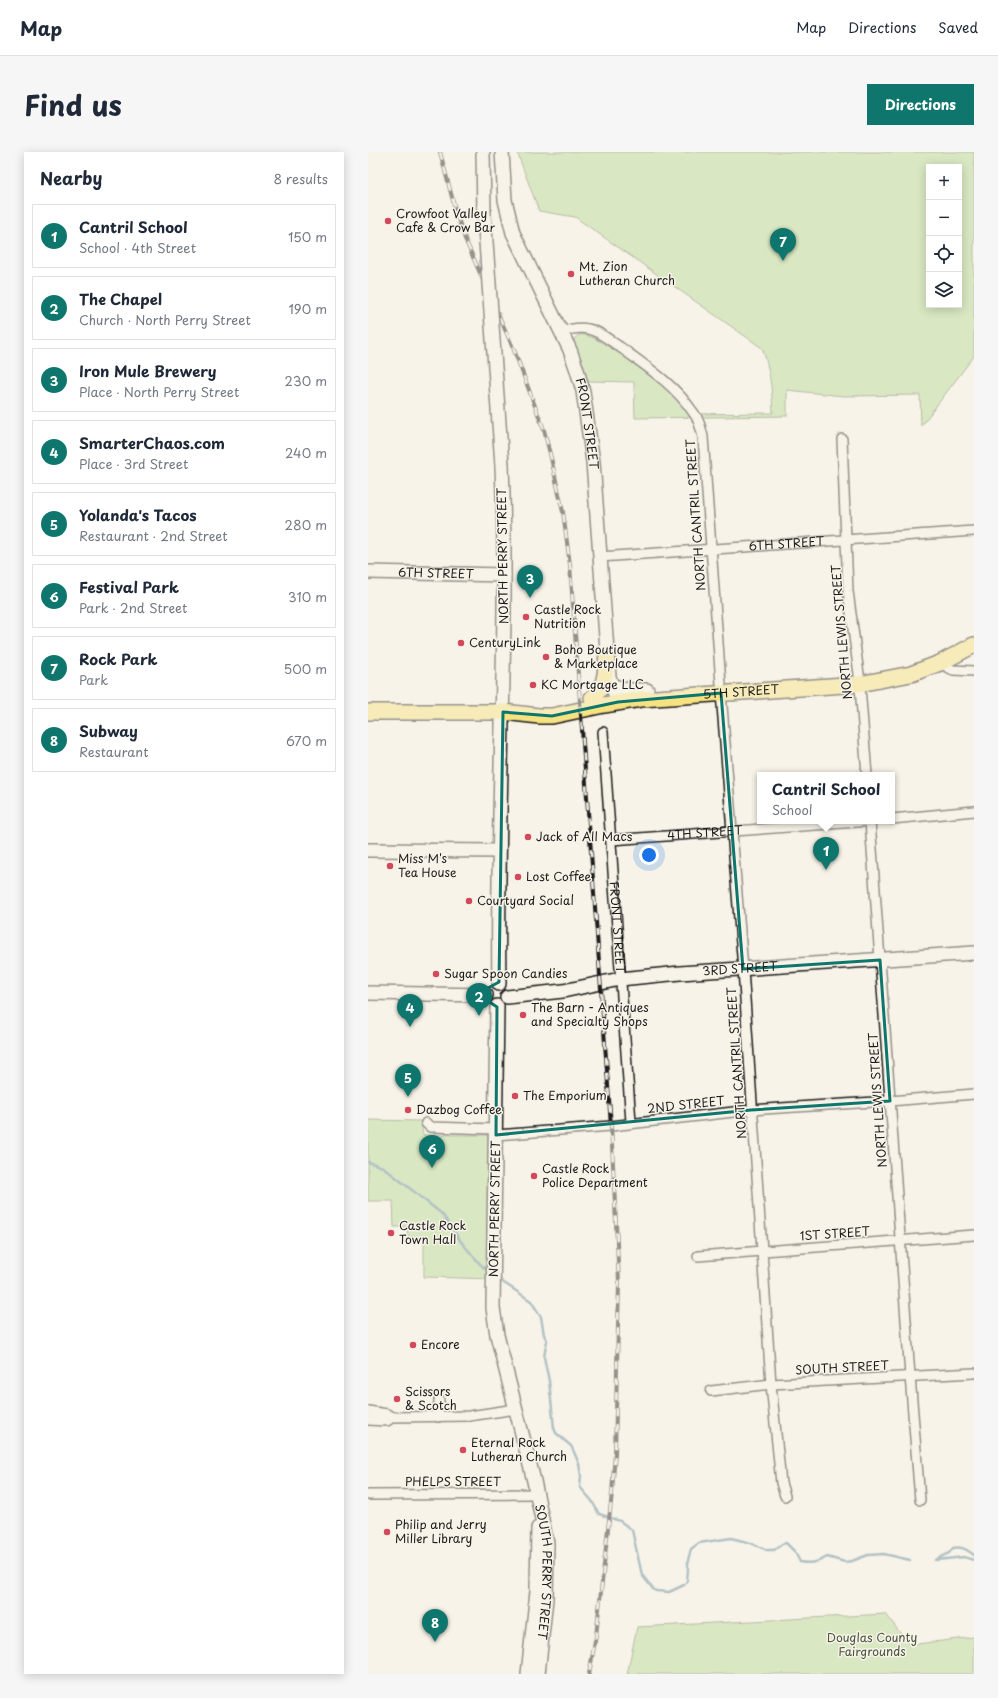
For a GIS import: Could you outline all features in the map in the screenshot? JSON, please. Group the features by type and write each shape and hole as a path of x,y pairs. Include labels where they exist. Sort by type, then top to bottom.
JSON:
{"main road":[{"name":"5TH STREET","path":"859,679 924,659 974,636"},
{"name":"5TH STREET","path":"503,712 547,707 615,694 644,695 859,679 895,678 940,663 974,645"},
{"path":"592,698 599,692 603,685 607,654"},
{"name":"5TH STREET","path":"368,712 503,712 552,716 644,695"}],"street":[{"name":"FRONT STREET","path":"485,152 498,164 504,187"},
{"name":"NORTH PERRY STREET","path":"485,152 484,214 502,465 504,575 503,712 499,851 499,984"},
{"name":"FRONT STREET","path":"502,152 507,212 517,244 561,332 577,370 584,401 593,462 609,677 615,694"},
{"name":"NORTH CANTRIL STREET","path":"561,332 583,328 595,331 650,369 677,393 694,412 699,421 703,437 743,969 751,1110 771,1384 780,1477 782,1488 786,1496"},
{"name":"NORTH LEWIS STREET","path":"842,439 848,591 859,679 867,772"},
{"name":"6TH STREET","path":"600,557 974,531"},
{"name":"6TH STREET","path":"368,572 504,575"},
{"path":"940,663 953,670 974,671"},
{"path":"609,677 613,684 644,695"},
{"name":"FRONT STREET","path":"603,732 631,1122"},
{"path":"895,819 974,811"},
{"name":"4TH STREET","path":"611,840 829,824"},
{"name":"NORTH LEWIS STREET","path":"870,824 920,1500"},
{"path":"368,850 499,851"},
{"name":"3RD STREET","path":"507,997 563,991 620,979 680,973 974,953"},
{"path":"499,984 506,990 507,997 504,1003 497,1006 490,1004 486,995 490,986 499,984"},
{"path":"368,993 486,995"},
{"name":"NORTH PERRY STREET","path":"497,1006 494,1308 497,1335 516,1409"},
{"name":"2ND STREET","path":"426,1123 430,1127 496,1132 611,1126 631,1122 751,1110 974,1094"},
{"name":"1ST STREET","path":"698,1256 762,1250 901,1242 974,1235"},
{"name":"SOUTH STREET","path":"711,1391 771,1384 974,1373"},
{"path":"438,1417 439,1400"},
{"path":"368,1420 387,1421 393,1418 469,1416 516,1409"},
{"name":"SOUTH PERRY STREET","path":"516,1409 537,1494 547,1543 548,1567 546,1599 538,1674"},
{"path":"368,1411 387,1414 393,1418"},
{"name":"SOUTH PERRY STREET","path":"528,1674 537,1591 537,1494"},
{"name":"PHELPS STREET","path":"368,1495 537,1494"}],"highlighted area":[{"path":"721,693 743,969 880,960 890,1101 751,1110 496,1135 497,1007 488,1001 486,995 488,988 499,982 503,712 552,716 618,702"}],"green space":[{"path":"517,152 974,152 974,356 921,426 920,395 843,396 787,390 787,416 635,418 634,382 587,381 574,342 576,337 579,335 584,335 593,338 628,359 668,391 688,414 773,413 767,364 762,348 575,217 539,211"},
{"path":"368,1120 421,1121 423,1135 496,1135 494,1279 424,1277 424,1237 408,1237 407,1227 394,1227 393,1201 368,1201"},
{"name":"Douglas County Fairgrounds","path":"886,1614 909,1645 974,1637 974,1674 627,1674 637,1627"}],"waterway":[{"path":"368,1162 383,1167 442,1214 462,1243 488,1271"},
{"path":"498,1279 531,1301 541,1317 544,1335 547,1340 544,1357 556,1433 571,1446 579,1464 581,1476 580,1487 592,1501 599,1514 620,1521 632,1530 642,1575 653,1589 656,1591 669,1592 684,1585 687,1581 688,1560 691,1549 699,1543 731,1538 751,1543 767,1550 774,1550 786,1543 795,1552 800,1562 803,1563 814,1562 827,1557 845,1562 868,1555 884,1554 910,1560"},
{"path":"935,1560 949,1553 953,1548 964,1549 974,1555"},
{"path":"937,1560 964,1557 974,1560"}],"railway":[{"path":"440,152 457,216 465,239 514,350 544,430 563,512 570,565 611,1126 619,1282 615,1453 612,1493 596,1636 589,1674"}],"place":[{"name":"Crowfoot Valley Cafe & Crow Bar","path":"388,221"},
{"name":"Rock Park","path":"783,261"},
{"name":"Mt. Zion Lutheran Church","path":"571,274"},
{"name":"Iron Mule Brewery","path":"530,598"},
{"name":"Castle Rock Nutrition","path":"526,617"},
{"name":"CenturyLink","path":"461,643"},
{"name":"Boho Boutique & Marketplace","path":"546,657"},
{"name":"KC Mortgage LLC","path":"533,685"},
{"name":"Jack of All Macs","path":"528,837"},
{"name":"Miss M's Tea House","path":"390,866"},
{"name":"Cantril School","path":"826,870"},
{"name":"Lost Coffee","path":"518,877"},
{"name":"Courtyard Social","path":"469,901"},
{"name":"Sugar Spoon Candies","path":"436,974"},
{"name":"The Barn - Antiques and Specialty Shops","path":"523,1015"},
{"name":"The Chapel","path":"479,1016"},
{"name":"SmarterChaos.com","path":"410,1027"},
{"name":"The Emporium","path":"515,1096"},
{"name":"Yolanda's Tacos","path":"408,1097"},
{"name":"Dazbog Coffee","path":"408,1110"},
{"name":"Festival Park","path":"432,1168"},
{"name":"Castle Rock Police Department","path":"534,1176"},
{"name":"Castle Rock Town Hall","path":"391,1233"},
{"name":"Encore","path":"413,1345"},
{"name":"Scissors & Scotch","path":"397,1399"},
{"name":"Eternal Rock Lutheran Church","path":"463,1450"},
{"name":"Philip and Jerry Miller Library","path":"387,1532"},
{"name":"Subway","path":"435,1642"}]}
